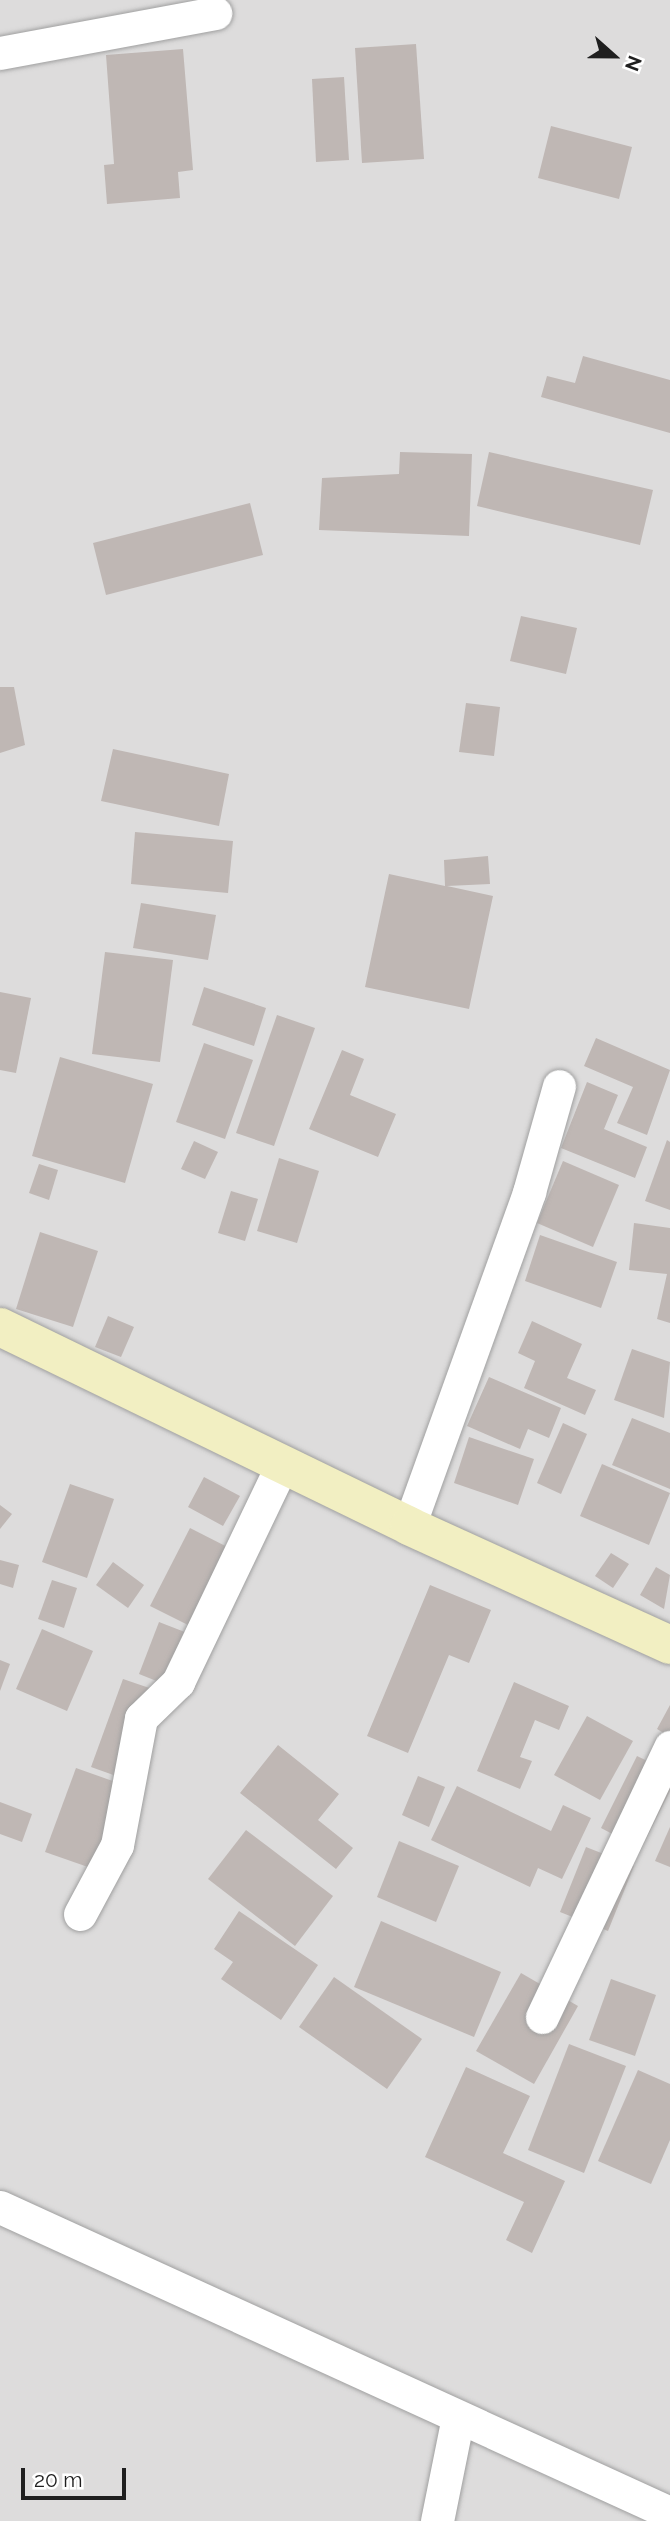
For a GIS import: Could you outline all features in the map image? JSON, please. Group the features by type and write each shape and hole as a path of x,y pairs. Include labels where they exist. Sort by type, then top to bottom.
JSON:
{"street":[{"path":"0,53 215,13"},
{"path":"409,1527 529,1192 559,1086"},
{"path":"0,1327 409,1527 670,1645"},
{"path":"80,1914 117,1845 141,1718 178,1682 282,1465"},
{"path":"542,2017 670,1747"},
{"path":"0,2207 670,2513"},
{"path":"437,2521 458,2417"}],"shaded area":[{"path":"0,0 670,0 670,2521 0,2521"}],"building":[{"path":"416,44 424,159 362,163 355,48"},
{"path":"183,49 193,170 178,172 180,198 107,204 104,165 114,164 106,55"},
{"path":"344,77 349,160 316,162 312,79"},
{"path":"551,126 632,147 619,199 538,178"},
{"path":"583,356 670,380 670,433 541,397 547,376 575,383"},
{"path":"400,452 472,454 469,536 319,530 322,478 399,474"},
{"path":"489,452 653,490 640,545 477,506"},
{"path":"250,503 263,555 106,595 93,543"},
{"path":"521,616 577,628 566,674 510,661"},
{"path":"0,687 14,687 25,745 0,753"},
{"path":"466,703 500,707 494,756 459,752"},
{"path":"113,749 229,774 219,826 101,801"},
{"path":"135,832 233,841 228,893 131,884"},
{"path":"488,856 490,884 447,886 493,896 469,1009 365,987 389,874 445,886 444,860"},
{"path":"141,903 216,915 208,960 133,948"},
{"path":"105,952 173,960 160,1062 92,1054"},
{"path":"204,987 266,1008 254,1046 192,1025"},
{"path":"0,992 31,998 16,1073 0,1070"},
{"path":"277,1015 315,1028 274,1146 236,1133"},
{"path":"596,1038 670,1070 647,1135 617,1123 633,1087 584,1066"},
{"path":"204,1043 253,1060 225,1139 176,1122"},
{"path":"342,1050 364,1059 350,1095 396,1114 378,1157 309,1129"},
{"path":"60,1057 153,1084 125,1183 32,1156"},
{"path":"587,1082 618,1095 604,1129 647,1147 635,1178 561,1148"},
{"path":"667,1140 670,1142 670,1210 645,1201"},
{"path":"194,1141 218,1152 205,1179 181,1169"},
{"path":"279,1158 319,1171 297,1243 257,1231"},
{"path":"563,1161 619,1185 593,1247 537,1223"},
{"path":"39,1164 58,1170 49,1200 29,1193"},
{"path":"231,1191 258,1199 245,1241 218,1233"},
{"path":"634,1223 670,1228 670,1323 657,1319 667,1274 629,1270"},
{"path":"40,1232 98,1251 73,1327 16,1309"},
{"path":"540,1235 617,1262 601,1308 525,1281"},
{"path":"108,1316 134,1327 121,1357 95,1347"},
{"path":"532,1321 582,1344 567,1378 596,1390 585,1415 524,1388 535,1361 518,1353"},
{"path":"632,1349 670,1362 664,1418 614,1400"},
{"path":"489,1377 561,1408 549,1438 528,1429 520,1449 467,1426"},
{"path":"632,1418 670,1433 670,1489 612,1465"},
{"path":"563,1423 587,1434 561,1494 537,1483"},
{"path":"469,1437 534,1459 518,1505 454,1483"},
{"path":"602,1464 670,1493 649,1545 580,1516"},
{"path":"204,1477 240,1496 223,1526 188,1507"},
{"path":"70,1484 114,1499 87,1578 42,1562"},
{"path":"0,1505 12,1514 0,1529"},
{"path":"190,1528 245,1556 206,1634 150,1606"},
{"path":"611,1553 629,1564 613,1588 595,1576"},
{"path":"0,1560 19,1565 13,1588 0,1584"},
{"path":"113,1562 144,1585 128,1608 96,1585"},
{"path":"656,1567 670,1575 664,1609 640,1595"},
{"path":"52,1580 77,1588 64,1628 38,1619"},
{"path":"430,1585 491,1610 469,1663 449,1655 408,1753 367,1736"},
{"path":"159,1622 195,1636 174,1688 139,1674"},
{"path":"42,1629 93,1651 67,1711 16,1689"},
{"path":"0,1660 10,1664 0,1691"},
{"path":"123,1679 164,1693 133,1782 91,1767"},
{"path":"514,1682 569,1706 559,1730 535,1720 520,1757 532,1761 520,1789 477,1771"},
{"path":"670,1705 670,1737 657,1729"},
{"path":"587,1716 633,1741 600,1800 554,1775"},
{"path":"278,1745 339,1794 318,1820 353,1848 336,1869 240,1793"},
{"path":"637,1756 670,1772 670,1791 641,1849 601,1828"},
{"path":"76,1768 138,1790 108,1874 45,1852"},
{"path":"418,1776 445,1787 429,1827 402,1815"},
{"path":"457,1786 551,1831 563,1805 591,1818 562,1879 538,1868 530,1887 431,1840"},
{"path":"0,1802 32,1814 22,1842 0,1834"},
{"path":"670,1827 670,1867 655,1861"},
{"path":"246,1830 333,1896 295,1946 208,1879"},
{"path":"399,1841 459,1866 436,1922 377,1897"},
{"path":"586,1847 634,1866 608,1931 560,1912"},
{"path":"239,1911 318,1965 281,2020 221,1979 233,1962 214,1949"},
{"path":"381,1921 501,1972 474,2037 354,1987"},
{"path":"521,1973 578,2006 534,2084 476,2051"},
{"path":"334,1977 422,2039 387,2089 299,2027"},
{"path":"611,1979 656,1995 635,2056 589,2040"},
{"path":"569,2044 626,2066 584,2173 528,2150"},
{"path":"466,2067 530,2096 503,2153 565,2181 532,2253 506,2240 524,2202 425,2157"},
{"path":"638,2070 670,2084 670,2140 651,2184 598,2161"}]}
